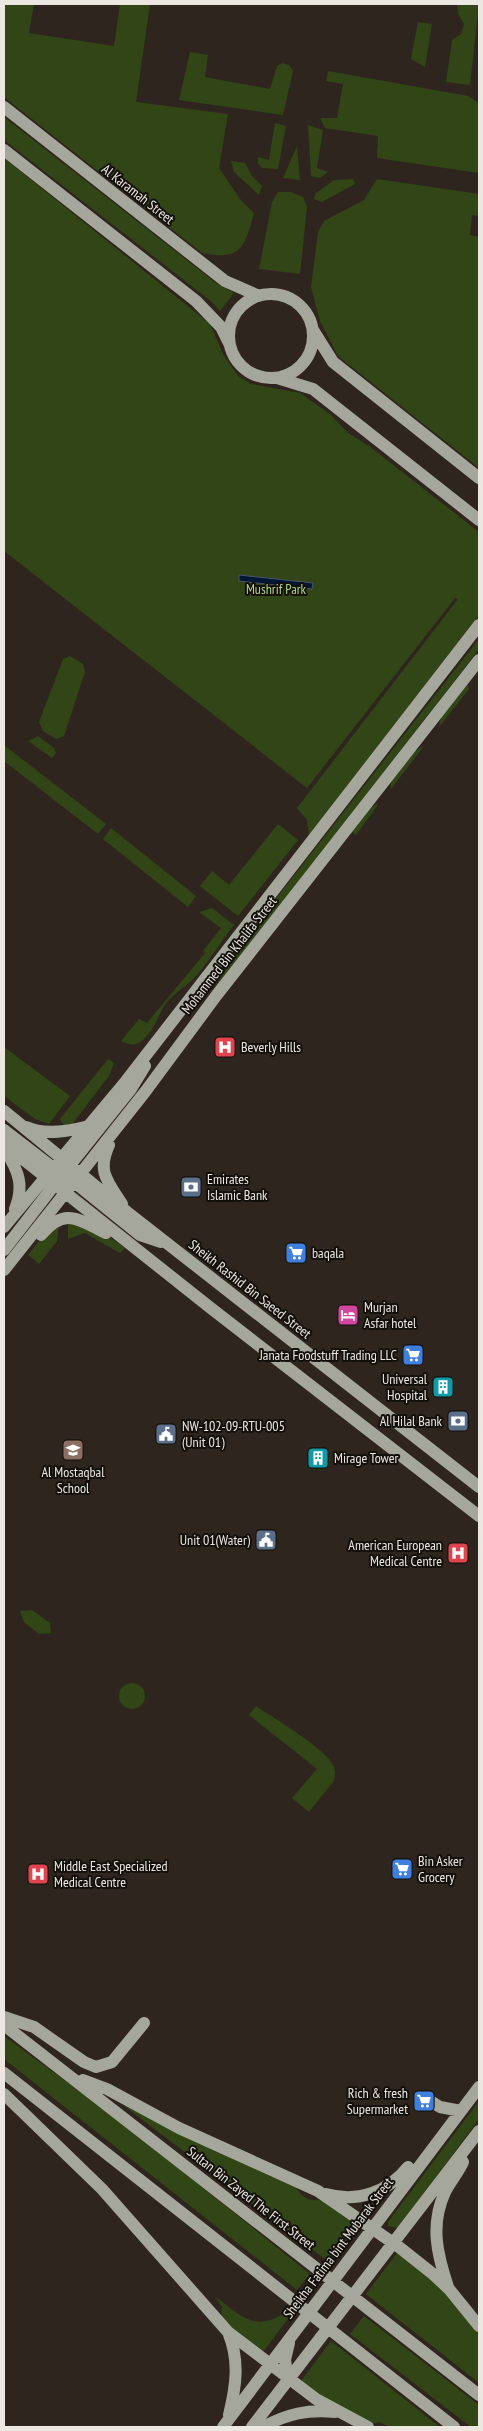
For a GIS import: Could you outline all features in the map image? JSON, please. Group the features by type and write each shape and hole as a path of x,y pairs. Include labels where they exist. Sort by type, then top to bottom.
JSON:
{"main road":[{"name":"Al Karamah Street","path":"4,107 225,281 259,296"},
{"path":"4,150 196,301 221,327 240,364 247,371 312,389 479,520"},
{"path":"230,346 229,333 232,321 238,310 259,296 284,296 304,310 313,330 333,362 479,478"},
{"path":"277,378 293,372 305,361 313,341 313,330"},
{"name":"Mohammed Bin Khalifa Street","path":"4,1270 9,1253 63,1176 89,1126 479,625"},
{"name":"Mohammed Bin Khalifa Street","path":"4,1228 13,1216 63,1176 116,1127 243,960 479,660"},
{"path":"63,1176 138,1079 146,1064 150,1050"},
{"name":"Sheikh Rashid Bin Saeed Street","path":"4,1112 21,1125 63,1176 126,1240 479,1516"},
{"path":"21,1125 30,1129 49,1132 69,1131 89,1126"},
{"path":"116,1127 103,1160 103,1169 109,1184 127,1212"},
{"path":"4,1130 140,1234 155,1242 167,1243"},
{"path":"4,1145 16,1167 20,1180 20,1192 13,1216"},
{"name":"Sheikh Rashid Bin Saeed Street","path":"4,1145 127,1212 479,1487"},
{"path":"9,1253 29,1248 52,1223 67,1217 79,1219 126,1240"},
{"path":"4,2017 34,2027 84,2062 96,2067 112,2062 144,2023"},
{"name":"Sultan Bin Zayed The First Street","path":"4,2025 479,2395"},
{"path":"4,2073 454,2427"},
{"path":"73,2077 96,2084 179,2128 318,2191 392,2242 449,2289 479,2326"},
{"name":"Sheikha Fatima bint Mubarak Street","path":"225,2424 479,2087"},
{"path":"4,2094 102,2189 228,2332 288,2380 338,2412 368,2427"},
{"path":"432,2102 440,2108 461,2110"},
{"path":"252,2427 479,2130"},
{"path":"318,2191 348,2197 363,2196 383,2189 400,2177 429,2144 444,2133"},
{"path":"449,2289 438,2256 436,2227 440,2204 462,2165 465,2149"},
{"path":"225,2424 236,2387 237,2370 234,2348 228,2332"},
{"path":"288,2380 286,2353 292,2335"},
{"path":"263,2427 297,2413 315,2411 338,2412"}],"green space":[{"path":"4,4 34,4 29,33 114,46 120,4 150,4 136,102 228,114 219,168 240,199 254,213 248,235 239,249 225,255 202,253 4,97"},
{"path":"457,4 479,4 470,85 446,82 452,40 461,34 464,24 458,14"},
{"path":"418,22 432,24 425,67 411,59"},
{"path":"190,52 208,55 205,77 270,89 277,66 282,63 289,65 293,71 283,115 179,100"},
{"path":"328,71 468,96 479,103 479,173 377,158 378,136 325,128 320,118 337,118 343,84 326,81"},
{"path":"4,117 216,283 234,293 220,311 212,302 4,140"},
{"path":"275,123 286,126 278,169 262,168 258,164 258,157 269,160"},
{"path":"308,125 323,130 317,168 328,172 320,178 311,176"},
{"path":"297,146 300,180 283,178"},
{"name":"Mushrif Park","path":"4,158 210,324 223,354 238,376 251,384 300,393 331,415 348,433 369,446 479,532 479,615 309,835 307,820 297,808 458,599 455,598 307,788 4,551"},
{"path":"231,161 245,163 252,176 262,186 259,195 234,172"},
{"path":"353,179 355,184 322,202 314,199 315,194 334,180"},
{"path":"377,179 479,194 479,216 472,215 470,235 479,237 479,468 338,356 320,321 311,287 318,232 324,221 364,200"},
{"path":"278,192 291,192 303,197 307,207 300,274 259,269 272,202"},
{"path":"479,639 479,649 215,990 239,946"},
{"path":"70,656 83,664 85,672 64,736 56,739 43,731 39,722 63,659"},
{"path":"467,683 469,689 439,727 442,715"},
{"path":"38,736 54,748 56,753 52,758 28,741"},
{"path":"4,745 106,824 98,834 4,761"},
{"path":"424,746 391,789 393,776 402,763"},
{"path":"377,804 356,835 351,831 366,811"},
{"path":"278,824 298,840 238,916 200,886 212,871 229,885"},
{"path":"111,828 196,896 188,907 103,839"},
{"path":"212,908 234,925 197,975 166,1004 146,1036 135,1044 121,1041 139,1019 147,1023 205,953 203,951 221,928 199,912"},
{"path":"4,1047 70,1096 49,1124 35,1119 4,1096"},
{"path":"108,1059 114,1063 109,1076 73,1123 64,1126 60,1119"},
{"path":"68,1221 92,1225 125,1248 120,1253 85,1233 68,1239"},
{"path":"59,1223 57,1241 39,1264 28,1255 51,1226"},
{"path":"32,1610 50,1623 51,1633 39,1634 24,1622 20,1611"},
{"path":"132,1683 141,1687 145,1696 141,1705 132,1709 123,1705 119,1696 123,1687"},
{"path":"256,1706 311,1743 334,1767 333,1782 309,1812 292,1798 317,1769 249,1715"},
{"path":"4,2036 116,2118 310,2274 297,2290 4,2059"},
{"path":"479,2101 479,2119 398,2228 388,2226 388,2222"},
{"path":"123,2105 294,2184 306,2198 314,2200 324,2199 359,2224 330,2263"},
{"path":"398,2252 444,2291 476,2327 480,2342 479,2383 366,2294"},
{"path":"215,2296 242,2316 259,2322 278,2317 290,2309 293,2312 263,2352 231,2328 221,2317 222,2307"},
{"path":"364,2316 479,2405 479,2427 471,2427 350,2334"},
{"path":"331,2341 440,2427 390,2427 379,2422 370,2425 318,2395 301,2381"}],"water":[{"path":"239,575 313,583 312,589 239,581"}],"place":[{"name":"Beverly Hills","path":"225,1047"},
{"name":"Emirates Islamic Bank","path":"191,1187"},
{"name":"baqala","path":"296,1253"},
{"name":"Murjan Asfar hotel","path":"348,1315"},
{"name":"Janata Foodstuff Trading LLC","path":"413,1355"},
{"name":"Universal Hospital","path":"443,1387"},
{"name":"Al Hilal Bank","path":"458,1421"},
{"name":"NW-102-09-RTU-005 (Unit 01)","path":"166,1434"},
{"name":"Al Mostaqbal School","path":"73,1450"},
{"name":"Mirage Tower","path":"318,1458"},
{"name":"Unit 01(Water)","path":"266,1540"},
{"name":"American European Medical Centre","path":"458,1553"},
{"name":"Bin Asker Grocery","path":"402,1869"},
{"name":"Middle East Specialized Medical Centre","path":"38,1874"},
{"name":"Rich & fresh Supermarket","path":"424,2101"}]}
